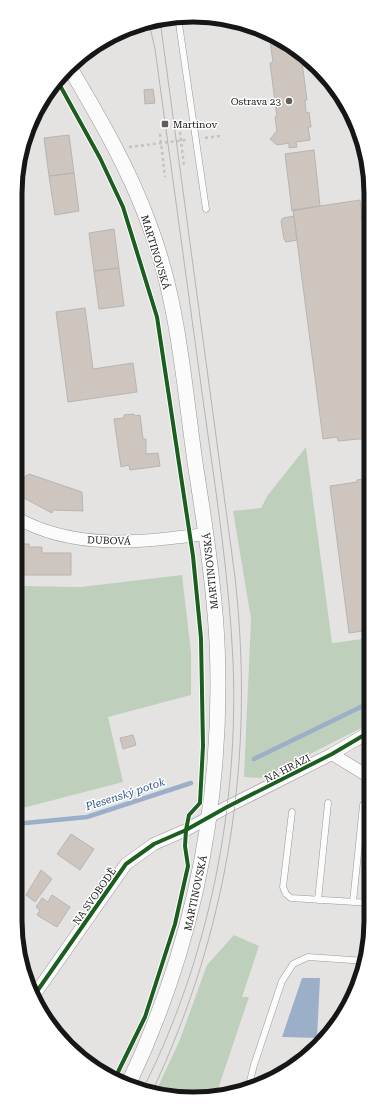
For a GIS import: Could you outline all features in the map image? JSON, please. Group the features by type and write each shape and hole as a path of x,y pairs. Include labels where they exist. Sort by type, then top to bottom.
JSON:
{"street":[{"name":"MARTINOVSKÁ","path":"72,72 118,151 150,225 161,259 179,342 206,534 217,640 218,699 215,769 210,816 201,870 185,938 157,1020 130,1080"},
{"name":"DUBOVÁ","path":"22,521 55,533 85,540 140,541 206,534"},
{"name":"NA HRÁZI","path":"210,816 332,754 364,735"},
{"path":"332,754 364,774"},
{"name":"NA SVOBODĚ","path":"37,991 126,864 154,844 186,830 210,816"}],"lane":[{"path":"179,22 206,209"},
{"path":"318,900 328,803"},
{"path":"353,902 363,805"},
{"path":"292,812 283,887 286,894 291,898 364,903"},
{"path":"250,1082 282,981 293,964 308,958 359,961"}],"path":[{"path":"180,132 184,166"},
{"path":"160,134 165,177"}],"green space":[{"path":"306,447 332,643 364,639 364,727 263,778 244,777 251,619 233,511 261,508 268,495"},
{"path":"182,575 191,652 191,695 108,717 123,782 22,808 22,587 80,587"},
{"path":"234,935 259,946 242,997 249,997 218,1091 182,1092 157,1088 179,1042 207,965"}],"water":[{"path":"302,978 320,978 317,1038 282,1037"}],"building":[{"path":"270,41 302,61 307,100 305,100 306,113 309,112 311,127 308,127 310,140 296,142 297,147 289,148 289,143 277,145 270,139 277,131 275,117 277,117 270,63 273,62"},
{"path":"153,89 155,103 145,104 144,90"},
{"path":"69,135 74,173 49,176 44,138"},
{"path":"314,150 320,206 292,211 285,154"},
{"path":"74,173 79,211 55,215 49,176"},
{"path":"360,200 364,228 364,439 338,441 337,437 323,439 293,210"},
{"path":"294,216 297,240 286,242 284,239 281,221 283,218"},
{"path":"361,216 364,216 364,234"},
{"path":"114,229 119,268 94,271 89,233"},
{"path":"119,268 124,306 99,309 94,271"},
{"path":"85,308 93,369 133,363 137,392 68,402 56,312"},
{"path":"134,414 135,416 140,415 143,439 146,439 146,454 158,453 160,466 130,470 129,465 121,467 114,419 124,418 124,415"},
{"path":"29,474 82,492 83,511 53,510 52,513 22,497 22,478"},
{"path":"363,479 364,481 364,631 349,633 330,486 357,482 357,480"},
{"path":"22,544 29,544 29,547 42,547 42,553 71,553 71,575 22,575"},
{"path":"133,735 136,745 123,749 120,738"},
{"path":"71,834 94,849 80,870 57,854"},
{"path":"41,870 52,879 35,902 26,895"},
{"path":"52,895 70,907 57,927 37,915 40,910 36,907 42,898 48,902"}],"waterway":[{"name":"Plesenský potok","path":"254,759 364,705"},
{"name":"Plesenský potok","path":"22,823 87,817 191,783"}],"tram line":[{"path":"154,1087 178,1030 200,968 217,905 230,841 238,776 241,711 240,644 235,577 161,25"},
{"path":"145,1085 166,1039 186,987 202,935 215,881 225,826 231,771 234,716 231,629 222,534 155,49 150,28"}],"cycle path":[{"path":"60,85 100,158 123,207 157,317 193,556 201,638 203,746 200,803 189,815 186,830 185,846 188,866 175,924 145,1017 117,1074"},
{"path":"37,991 126,864 154,844 186,830 227,807 332,754 364,735"}],"place":[{"name":"Ostrava 23","path":"289,101"},
{"name":"Martinov","path":"165,124"}]}
